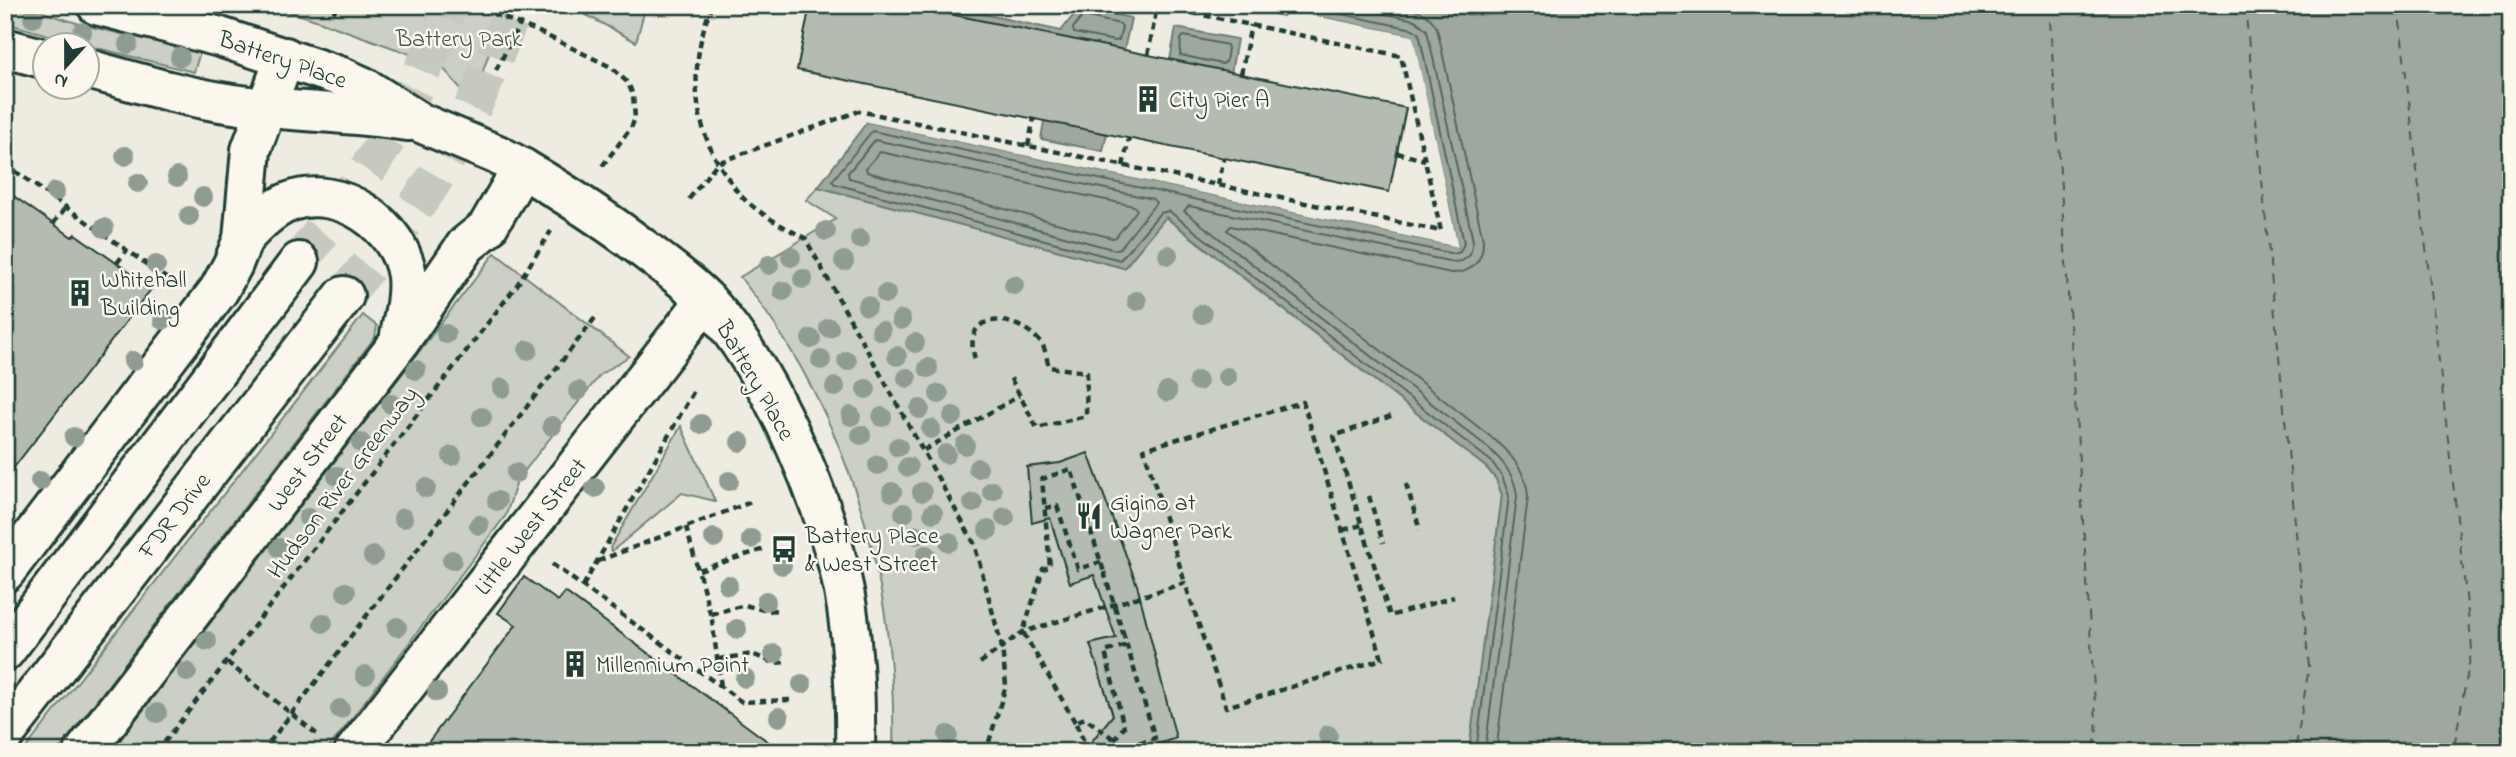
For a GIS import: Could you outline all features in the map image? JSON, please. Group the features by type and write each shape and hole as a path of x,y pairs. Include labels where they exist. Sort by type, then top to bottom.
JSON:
{"main road":[{"name":"Battery Place","path":"97,5 220,37 285,57 364,87 421,122 498,155 576,199 648,252 705,300 727,326 773,400 824,519 847,607 856,709 855,752"},
{"path":"5,48 32,55"},
{"path":"5,572 219,290 243,239 251,150 285,57"},
{"name":"Battery Place","path":"102,73 203,99 421,122"},
{"name":"West Street","path":"85,752 398,344 466,245 487,228 522,168"},
{"path":"243,239 257,223 271,213 289,202 308,197 346,203 363,211 381,225 393,240 404,268 407,297 398,344"},
{"path":"5,651 299,262"},
{"name":"FDR Drive","path":"5,734 344,296"},
{"name":"Little West Street","path":"337,744 705,300"}],"path":[{"path":"334,13 335,5"},
{"path":"471,5 520,24 611,67 628,83 633,95 635,118 601,167"},
{"path":"712,5 703,28 695,82 701,124 717,163 740,195 770,220 805,238 974,543 1002,647 1006,685 986,752"},
{"path":"689,200 717,163 859,111 1441,231 1401,56 1156,6 1149,55"},
{"path":"496,70 520,24"},
{"path":"1241,74 1251,25"},
{"path":"1028,146 1034,118"},
{"path":"1123,166 1129,138"},
{"path":"1396,153 1425,160"},
{"path":"1218,185 1224,158"},
{"path":"5,164 180,288"},
{"path":"53,224 66,207"},
{"name":"Hudson River Greenway","path":"157,752 517,285 551,231"},
{"path":"117,263 127,250"},
{"path":"262,752 598,314"},
{"path":"975,359 972,341 974,333 986,321 1011,323 1043,345 1049,367 1087,372 1086,416 1037,428 1010,377"},
{"path":"583,587 695,389"},
{"path":"924,450 1019,396"},
{"path":"1303,402 1382,659 1226,707 1185,583 1144,449 1303,402"},
{"path":"1391,416 1334,436 1390,616 1454,597"},
{"path":"1075,722 1084,718 1125,747 1155,738 1071,469 1042,479 1050,567 1043,569 1023,632 1075,722 1089,752"},
{"path":"1406,484 1420,530"},
{"path":"1369,496 1383,543"},
{"path":"598,561 751,502"},
{"path":"1045,508 1057,506 1077,569 1101,562"},
{"path":"1343,530 1362,525"},
{"path":"686,527 711,614 721,687"},
{"path":"699,570 766,548"},
{"path":"552,564 742,702 790,701"},
{"path":"980,663 1023,632 1185,583"},
{"path":"711,614 745,605 767,611 780,610"},
{"path":"1114,740 1124,727 1105,652 1127,645"},
{"path":"719,659 748,654 774,663 787,662"},
{"path":"227,662 291,713 337,744"}],"green space":[{"path":"5,5 20,5 83,25 200,52 194,72 102,49 102,32 37,32 5,23"},
{"name":"Battery Park","path":"267,5 511,5 497,30 473,100 438,64"},
{"path":"568,5 646,5 636,42"},
{"path":"818,187 1124,268 1165,217 1487,468 1496,479 1502,495 1469,752 893,752 892,688 886,625 875,562 858,501 837,441 810,384 778,329 740,277 836,219 806,200"},
{"path":"495,253 629,356 600,375 536,456 517,481 506,515 343,730 325,752 111,752"},
{"path":"363,315 377,326 375,337 57,752 23,752"},
{"path":"681,426 715,501 682,493 612,551 610,548"}],"water":[{"path":"906,5 942,5 1061,31 1079,8 1131,18 1124,50"},
{"path":"1227,5 2511,5 2511,752 1469,752 1502,495 1496,479 1487,468 1166,217 1124,268 818,187 867,122 1458,247 1412,36 1287,10 1284,17"},
{"path":"1176,28 1237,39 1231,73 1170,60"},
{"path":"1044,121 1107,133 1103,151 1041,139"}],"pier":[{"path":"1223,5 1284,17 1286,10 1413,36 1458,247 867,122 869,119 1453,243 1410,39 1289,14 1284,20 1225,9"}],"building":[{"name":"City Pier A","path":"810,5 906,5 1406,108 1389,192 797,70"},
{"name":"Whitehall Building","path":"5,190 72,237 75,234 152,288 5,479"},
{"path":"1088,453 1137,585 1176,738 1135,752 1083,752 1113,715 1090,644 1116,638 1094,575 1070,583 1050,518 1032,523 1027,467 1060,463"},
{"name":"Millennium Point","path":"524,577 558,601 565,592 782,752 421,752 516,625 498,613"}],"ferry route":[{"path":"2049,5 2097,734 2093,752"},
{"path":"2245,5 2309,667 2295,752"},
{"path":"2398,5 2472,648 2453,752"}],"tunnel":[{"path":"299,262 390,135 418,81 449,5"},
{"path":"344,296 410,215 443,165 477,98 515,5"}],"place":[{"name":"City Pier A","path":"1148,99"},
{"name":"Whitehall Building","path":"80,293"},
{"name":"Gigino at Wagner Park","path":"1089,516"},
{"name":"Battery Place & West Street","path":"784,549"},
{"name":"Millennium Point","path":"575,664"}]}
